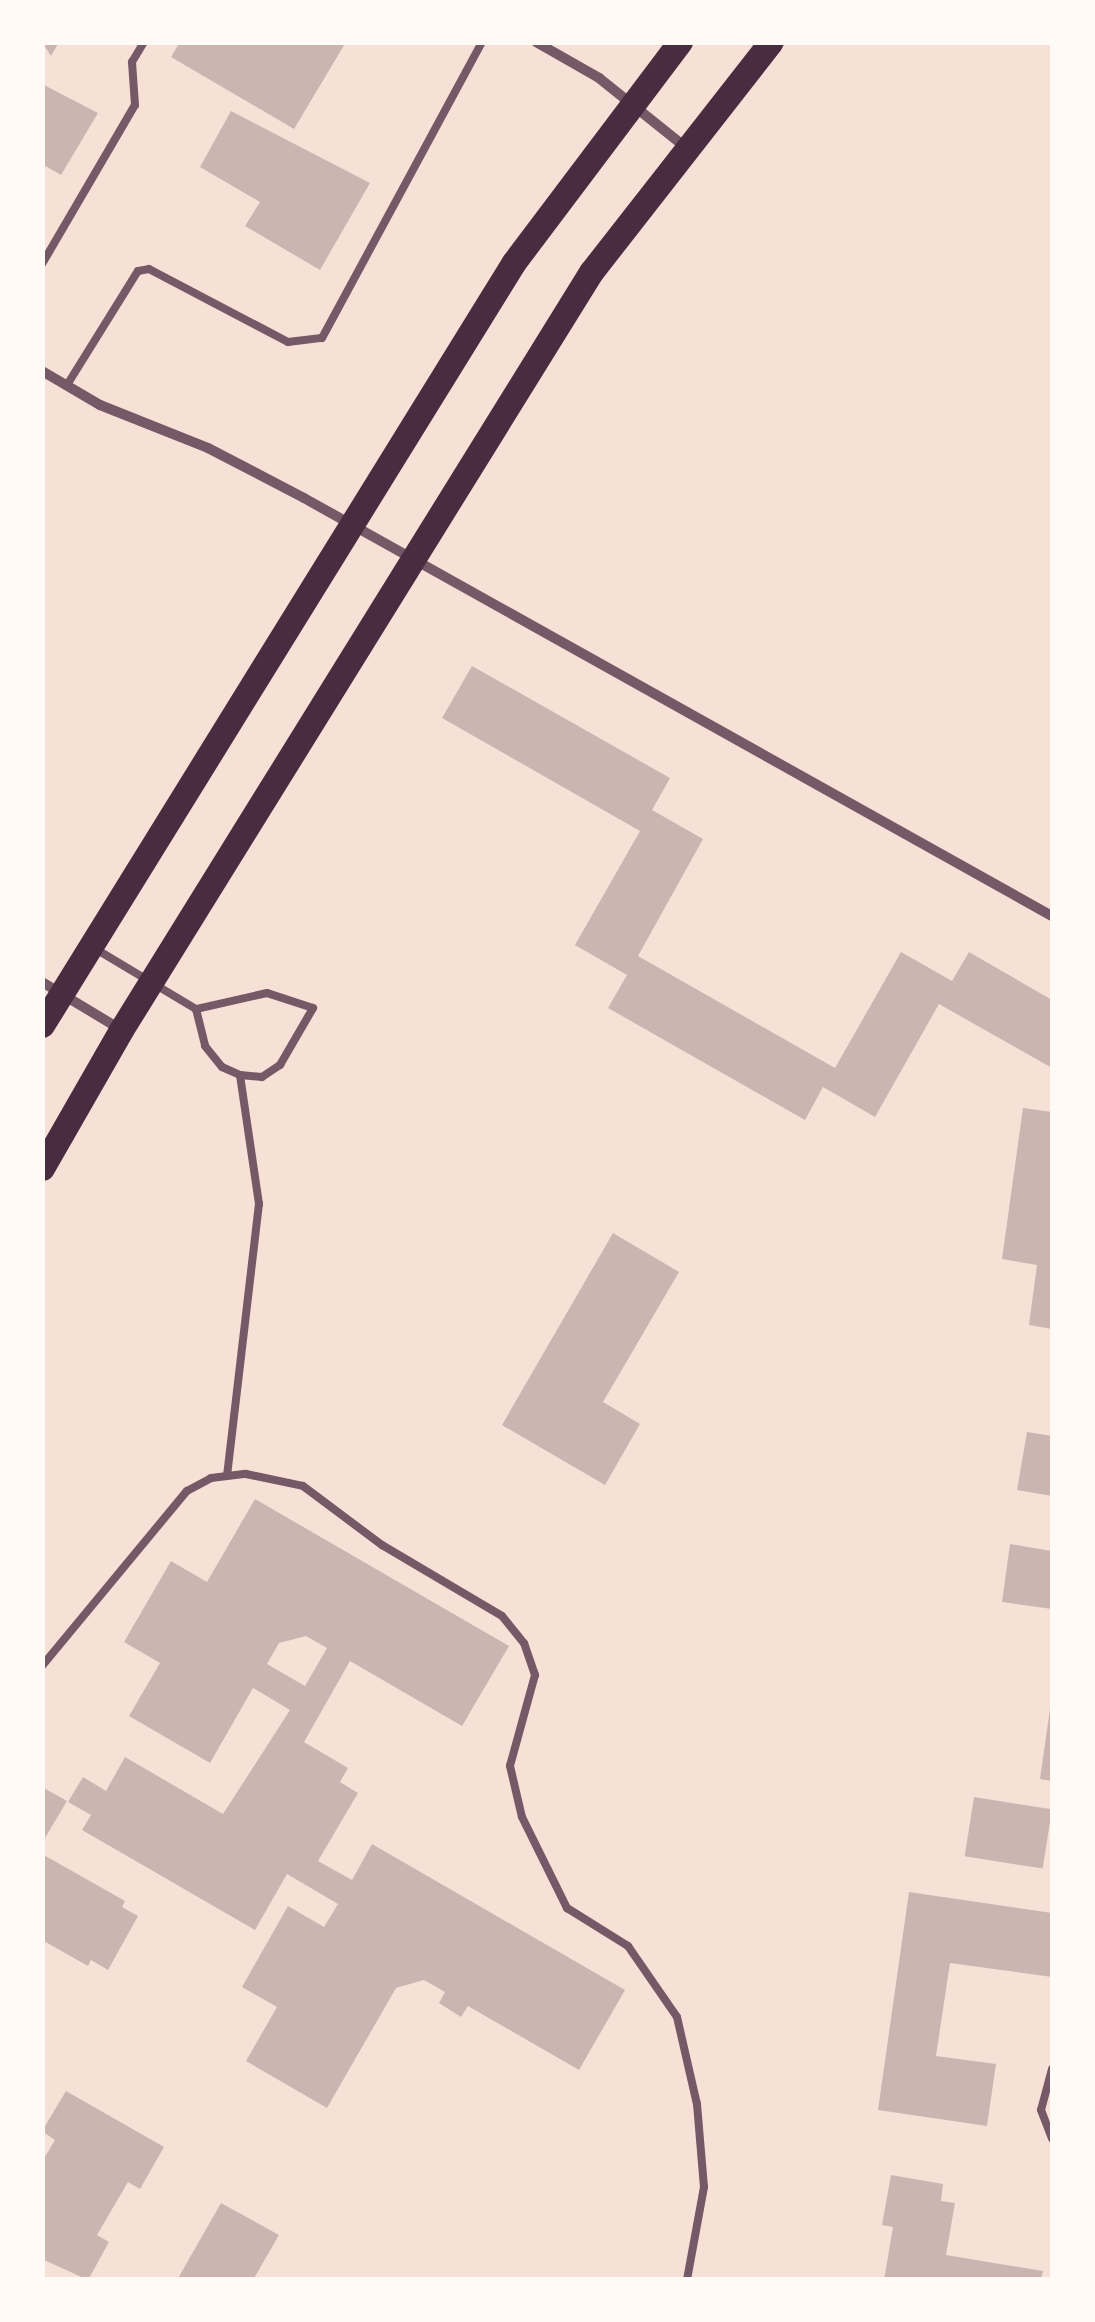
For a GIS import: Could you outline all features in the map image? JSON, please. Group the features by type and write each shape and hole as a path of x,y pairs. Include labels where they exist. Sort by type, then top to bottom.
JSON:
{"main road":[{"path":"42,1025 52,987 90,946 514,262 630,102 680,42"},
{"path":"42,1168 121,1030 592,272 685,146 772,42"}],"street":[{"path":"536,42 630,102 685,146"},
{"path":"42,371 220,454 352,525 1052,916"},
{"path":"52,987 121,1030"}],"lane":[{"path":"42,264 136,105 132,62 144,42"},
{"path":"66,385 138,271 149,269 288,342 301,346 322,338 482,42"},
{"path":"90,946 196,1009 267,993 313,1008 280,1065 262,1077 240,1075 222,1067 205,1046 196,1009"},
{"path":"226,1476 260,1204 240,1075"},
{"path":"42,1666 187,1492 226,1476 303,1486 382,1545 502,1616 524,1643 536,1675 534,1696 510,1766 522,1817 567,1908 628,1946 677,2017 697,2104 704,2187 687,2280"},
{"path":"1052,2069 1041,2110 1052,2139"}],"building":[{"path":"42,42 59,42 51,56"},
{"path":"180,42 346,42 294,129 171,57"},
{"path":"42,84 98,113 61,175 42,164"},
{"path":"231,111 370,183 320,270 245,226 260,202 200,167"},
{"path":"472,666 670,778 652,810 703,839 638,956 835,1068 901,952 952,981 969,952 1052,1000 1052,1068 939,1004 875,1117 823,1087 805,1120 608,1008 627,975 575,945 640,831 442,718"},
{"path":"1023,1108 1052,1112 1052,1329 1029,1325 1037,1265 1002,1259"},
{"path":"613,1233 679,1272 603,1402 640,1424 605,1485 502,1425"},
{"path":"1027,1432 1052,1436 1052,1496 1017,1490"},
{"path":"255,1499 509,1646 462,1726 350,1661 304,1742 348,1768 340,1782 358,1793 318,1861 352,1880 372,1844 625,1990 579,2070 468,2006 461,2017 439,2003 445,1992 424,1980 396,1988 327,2108 246,2061 277,2007 242,1987 288,1906 324,1927 338,1904 287,1874 255,1930 82,1830 91,1815 68,1802 83,1777 106,1791 125,1757 223,1814 290,1710 253,1688 210,1763 129,1716 160,1663 124,1642 171,1561 207,1582","holes":["306,1636 327,1648 305,1686 267,1664 279,1643"]},
{"path":"1010,1544 1052,1551 1052,1609 1002,1602"},
{"path":"1052,1709 1052,1781 1040,1779"},
{"path":"42,1787 67,1801 42,1843"},
{"path":"974,1797 1052,1809 1043,1869 965,1856"},
{"path":"42,1854 125,1901 122,1907 138,1916 108,1970 91,1960 88,1966 42,1940"},
{"path":"909,1892 1052,1913 1052,1977 950,1963 936,2056 996,2064 987,2126 878,2110"},
{"path":"66,2091 164,2147 140,2189 128,2182 97,2235 109,2242 88,2280 42,2259 42,2162 55,2140 42,2131"},
{"path":"891,2175 943,2184 941,2201 955,2203 946,2255 1043,2271 1041,2280 884,2280 893,2227 882,2225"},
{"path":"221,2203 279,2235 253,2280 177,2280"}]}
